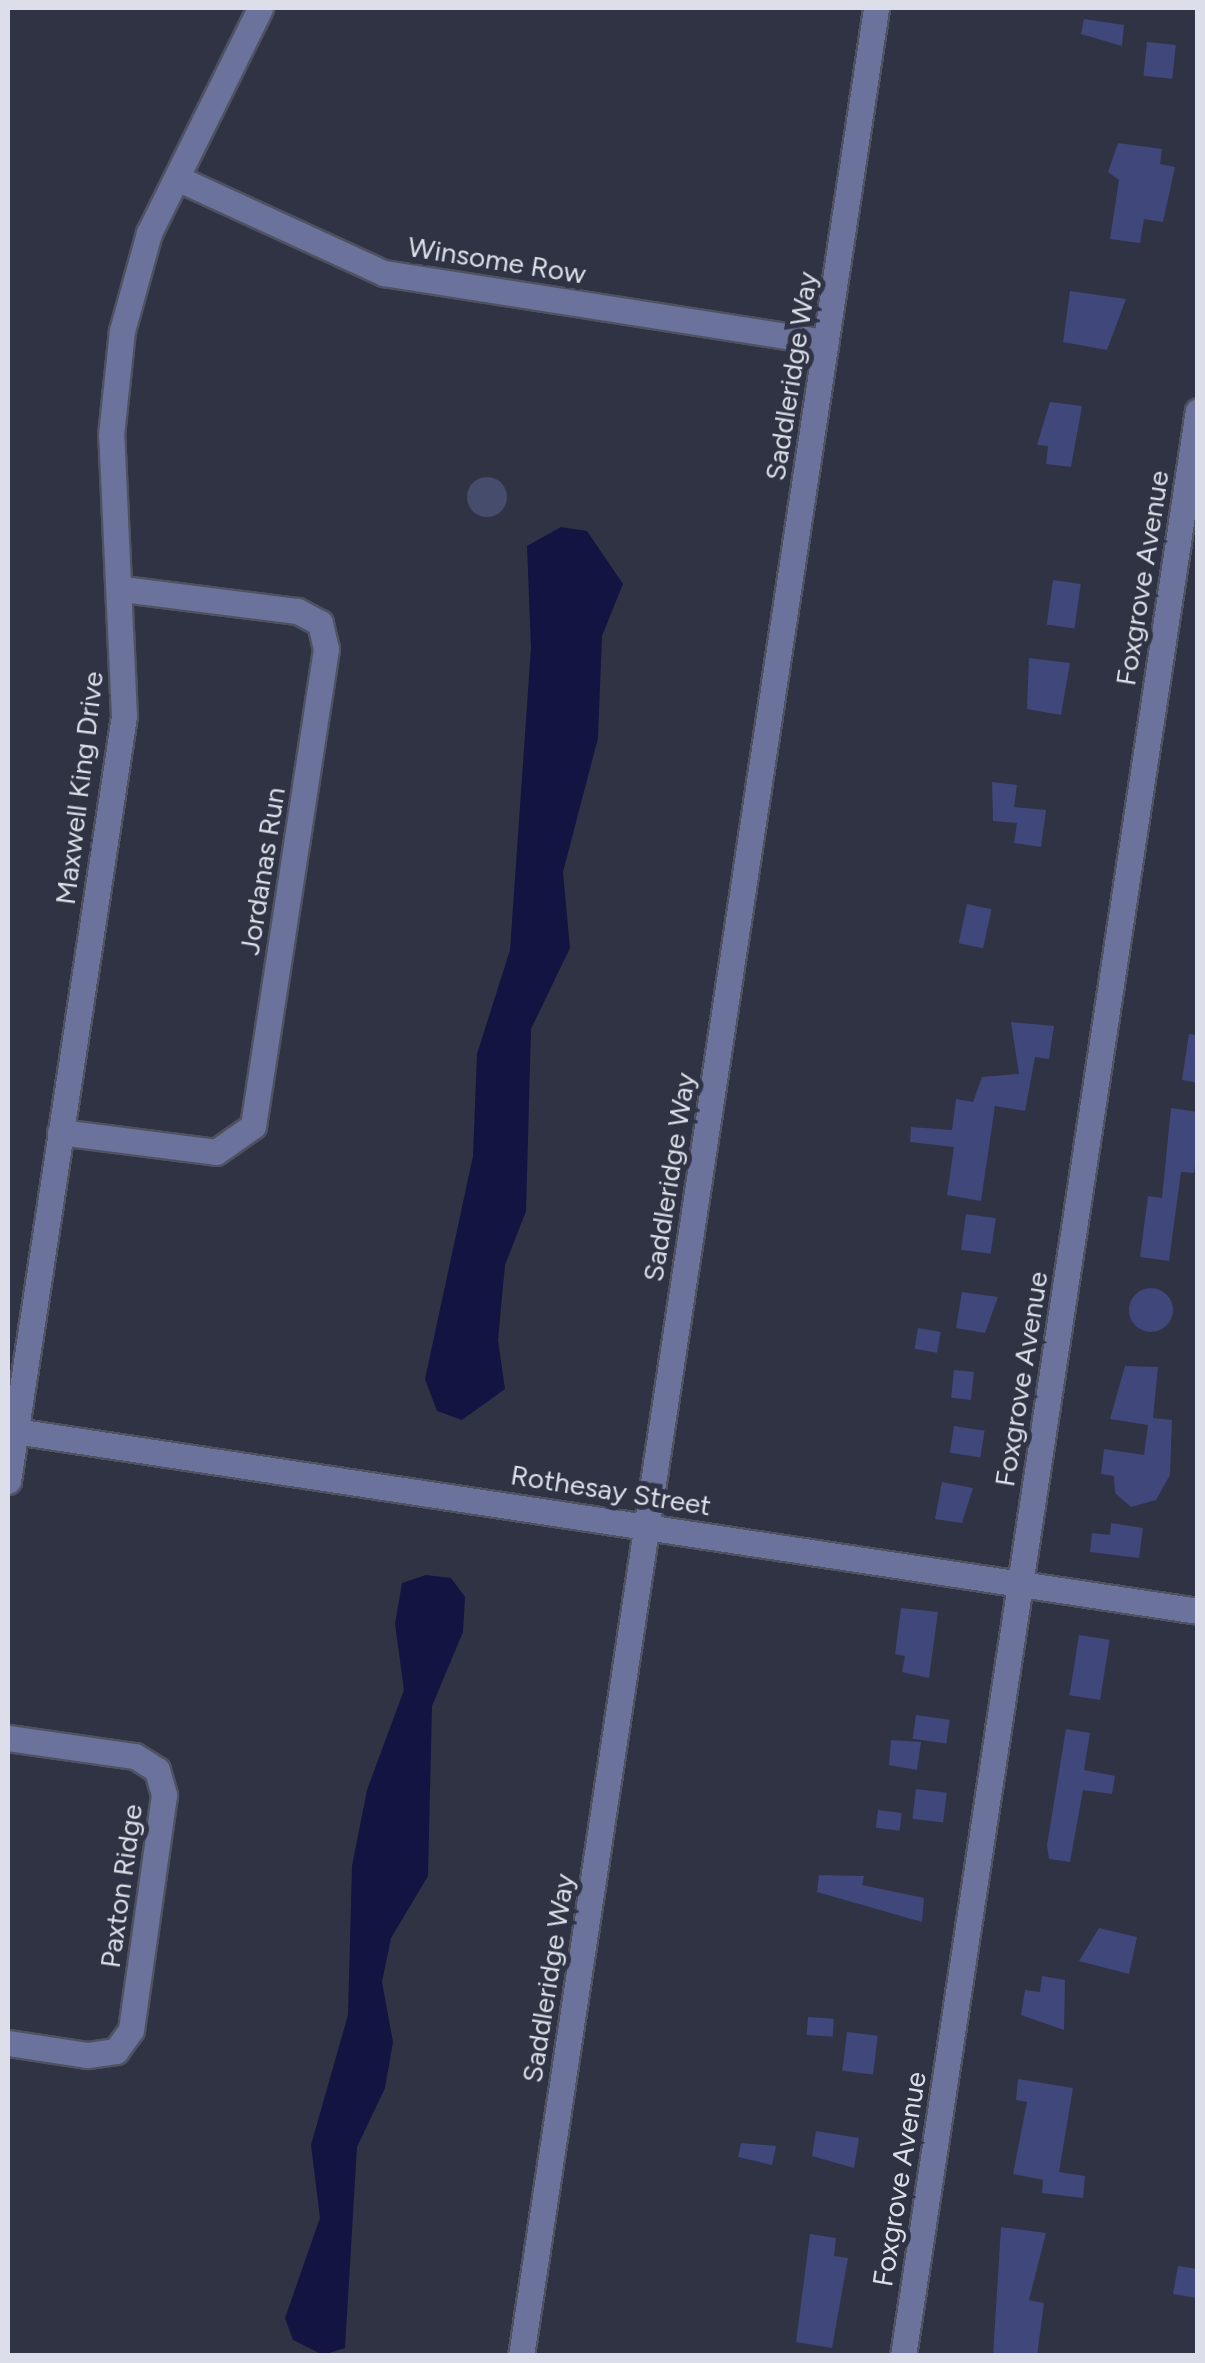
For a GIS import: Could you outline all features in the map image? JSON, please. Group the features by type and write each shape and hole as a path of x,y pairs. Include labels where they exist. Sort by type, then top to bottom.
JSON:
{"street":[{"name":"Maxwell King Drive","path":"8,1481 124,716 123,590 112,434 122,331 149,233 260,8"},
{"name":"Saddleridge Way","path":"521,2356 876,8"},
{"name":"Winsome Row","path":"176,178 384,273 826,342"},
{"name":"Foxgrove Avenue","path":"903,2356 1198,411"},
{"name":"Jordanas Run","path":"60,1132 216,1152 253,1126 326,649 320,623 297,611 123,590"},
{"name":"Rothesay Street","path":"15,1431 1198,1611"},
{"name":"Paxton Ridge","path":"8,1738 135,1756 157,1770 164,1795 130,2030 116,2051 88,2055 8,2042"}],"shaded area":[{"path":"487,477 501,483 507,497 501,511 487,517 473,511 467,497 473,483"},
{"path":"561,527 587,531 623,584 602,636 598,738 563,872 570,948 531,1029 526,1211 505,1265 498,1340 505,1389 462,1420 437,1411 425,1379 473,1156 477,1054 510,950 531,648 527,546"},
{"path":"426,1575 451,1578 465,1597 463,1632 432,1706 428,1876 391,1938 382,1982 393,2042 385,2088 357,2147 345,2348 323,2355 293,2340 285,2318 320,2218 311,2145 348,2015 352,1866 367,1790 404,1690 395,1624 402,1583"}],"building":[{"path":"1084,19 1124,25 1122,46 1081,34"},
{"path":"1147,42 1176,45 1172,79 1143,76"},
{"path":"1118,143 1162,149 1160,164 1175,167 1163,222 1144,219 1140,243 1110,239 1119,180 1108,172"},
{"path":"1070,291 1126,299 1107,350 1063,342"},
{"path":"1050,402 1082,406 1071,467 1046,464 1048,446 1037,445"},
{"path":"1053,580 1081,584 1074,628 1047,625"},
{"path":"1029,658 1070,663 1061,715 1027,709"},
{"path":"992,782 1017,785 1014,807 1046,810 1041,847 1014,843 1017,823 993,821"},
{"path":"967,904 991,909 983,948 959,943"},
{"path":"1011,1022 1054,1026 1049,1059 1035,1057 1025,1111 995,1106 981,1201 947,1195 954,1147 910,1142 911,1127 952,1130 956,1099 973,1102 982,1077 1019,1074"},
{"path":"1189,1034 1198,1035 1198,1083 1182,1080"},
{"path":"1171,1108 1198,1112 1198,1142 1194,1173 1181,1172 1169,1261 1140,1257 1148,1196 1162,1198"},
{"path":"966,1214 996,1218 991,1254 961,1250"},
{"path":"1151,1288 1166,1295 1173,1310 1166,1325 1151,1332 1136,1325 1129,1310 1136,1295"},
{"path":"962,1292 998,1297 985,1333 956,1328"},
{"path":"918,1328 941,1332 937,1353 914,1349"},
{"path":"1125,1366 1158,1367 1153,1418 1172,1420 1170,1475 1156,1500 1131,1507 1115,1493 1114,1476 1101,1474 1104,1449 1144,1455 1148,1425 1110,1419"},
{"path":"954,1370 974,1372 971,1400 951,1398"},
{"path":"954,1426 985,1431 980,1458 950,1453"},
{"path":"942,1482 973,1488 962,1523 935,1519"},
{"path":"1111,1523 1143,1528 1139,1558 1090,1552 1092,1533 1110,1535"},
{"path":"901,1608 938,1612 929,1678 902,1672 905,1656 895,1654"},
{"path":"1079,1635 1110,1640 1100,1700 1069,1695"},
{"path":"916,1715 950,1720 946,1743 913,1739"},
{"path":"1066,1729 1090,1733 1084,1770 1115,1776 1112,1794 1083,1790 1070,1862 1049,1859 1047,1845"},
{"path":"891,1740 921,1742 917,1770 889,1765"},
{"path":"916,1789 947,1793 943,1823 912,1819"},
{"path":"878,1810 902,1813 900,1831 876,1828"},
{"path":"819,1875 864,1876 862,1885 924,1898 922,1922 817,1892"},
{"path":"1099,1928 1137,1937 1129,1974 1079,1961"},
{"path":"1042,1976 1065,1980 1064,2030 1021,2015 1025,1990 1040,1992"},
{"path":"808,2017 834,2019 833,2037 807,2035"},
{"path":"847,2032 878,2036 873,2074 842,2071"},
{"path":"1018,2079 1073,2088 1059,2172 1085,2176 1083,2198 1042,2193 1043,2180 1013,2174 1027,2102 1016,2100"},
{"path":"816,2131 859,2138 854,2168 812,2156"},
{"path":"741,2143 776,2146 772,2165 738,2157"},
{"path":"1001,2227 1046,2233 1029,2300 1044,2303 1037,2356 993,2356"},
{"path":"810,2234 836,2238 834,2256 848,2258 832,2348 796,2342"},
{"path":"1178,2266 1198,2269 1196,2298 1173,2294"}]}
